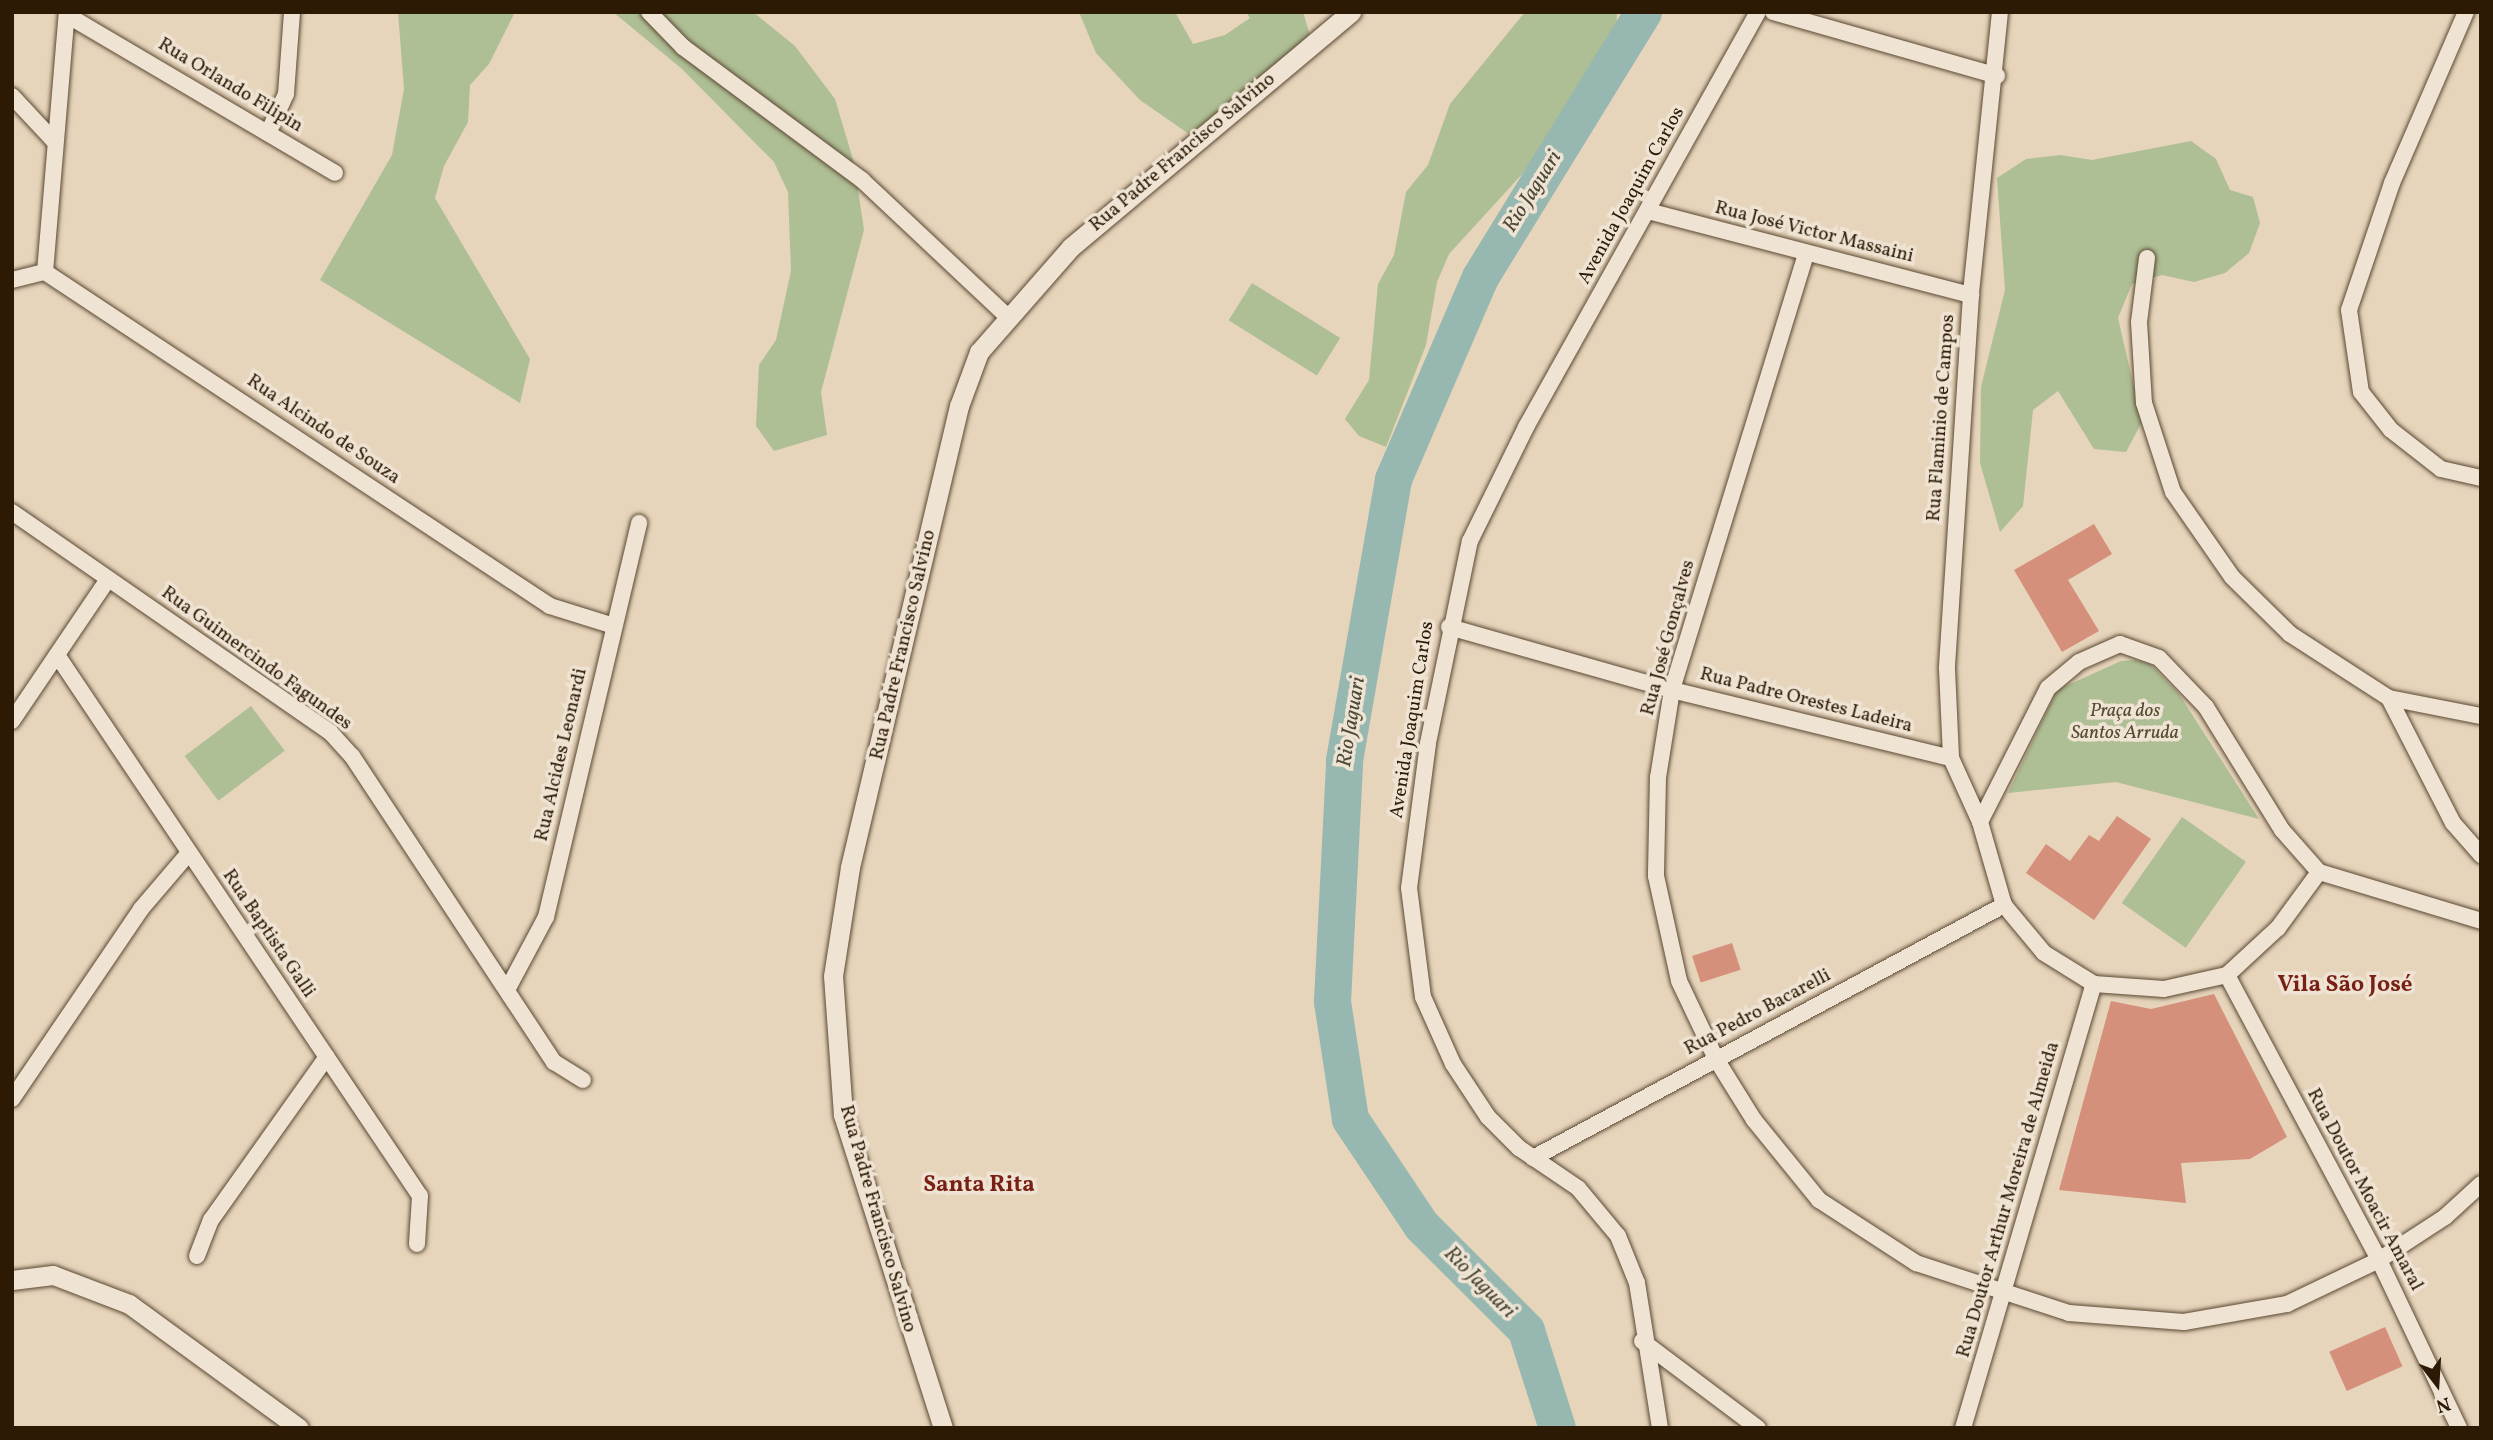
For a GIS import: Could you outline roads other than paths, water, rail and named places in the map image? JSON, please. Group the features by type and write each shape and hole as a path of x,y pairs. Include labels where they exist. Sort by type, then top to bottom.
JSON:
{"street":[{"path":"268,133 286,94 292,12"},
{"path":"649,12 683,47 862,180 1006,315"},
{"name":"Rua Padre Francisco Salvino","path":"943,1428 843,1115 833,976 850,867 959,406 979,352 1006,315 1071,247 1350,12"},
{"name":"Avenida Joaquim Carlos","path":"1660,1428 1642,1341 1637,1283 1618,1236 1578,1188 1533,1158 1488,1117 1454,1064 1423,997 1412,937 1409,888 1449,628 1471,541 1527,427 1758,12"},
{"path":"1773,12 1997,76"},
{"name":"Rua Flaminio de Campos","path":"2000,12 1997,76 1971,295 1947,669 1951,758 1980,822 2004,905 2045,953 2094,984 2164,989 2227,975"},
{"path":"2466,12 2392,183 2349,310 2361,392 2383,421 2441,469 2481,478"},
{"path":"12,280 46,272 54,141 67,14"},
{"name":"Rua Orlando Filipin","path":"67,14 335,173"},
{"path":"12,96 54,141"},
{"name":"Rua José Victor Massaini","path":"1648,211 1805,254 1971,295"},
{"name":"Rua José Gonçalves","path":"1805,254 1672,691 1658,777 1656,876 1679,981 1716,1059 1754,1120 1819,1200 1916,1264 2002,1296 2069,1313 2184,1322 2287,1304 2379,1260 2445,1217 2481,1184"},
{"path":"2147,258 2139,322 2144,403 2173,492 2232,578 2290,634 2389,698 2481,716"},
{"name":"Rua Alcindo de Souza","path":"46,272 550,606 614,626"},
{"name":"Rua Guimercindo Fagundes","path":"12,512 331,733 352,756 554,1062 583,1080"},
{"name":"Rua Alcides Leonardi","path":"506,990 545,917 639,523"},
{"path":"12,721 108,579"},
{"name":"Rua Padre Orestes Ladeira","path":"1449,628 1672,691 1951,758"},
{"path":"1980,822 2048,688 2078,662 2120,644 2159,657 2206,706 2282,830 2319,872 2481,921"},
{"name":"Rua Baptista Galli","path":"57,654 188,854 419,1196 417,1244"},
{"path":"2389,698 2453,823 2481,855"},
{"path":"12,1099 141,909 188,854"},
{"path":"2227,975 2278,928 2319,872"},
{"name":"Rua Pedro Bacarelli","path":"1533,1158 2004,905"},
{"name":"Rua Doutor Moacir Amaral","path":"2227,975 2379,1260 2459,1428"},
{"name":"Rua Doutor Arthur Moreira de Almeida","path":"1963,1428 2094,984"},
{"path":"197,1256 211,1220 327,1057"},
{"path":"12,1280 53,1275 129,1304 239,1379 299,1428"},
{"path":"1642,1341 1758,1428"}],"waterway":[{"name":"Rio Jaguari","path":"1557,1428 1526,1330 1421,1225 1350,1119 1332,1001 1344,760 1393,479 1480,277 1643,12"}],"district":[{"name":"Vila São José","path":"2345,985"},
{"name":"Santa Rita","path":"979,1185"}],"park label":[{"name":"Praça dos Santos Arruda","path":"2125,723"}]}
